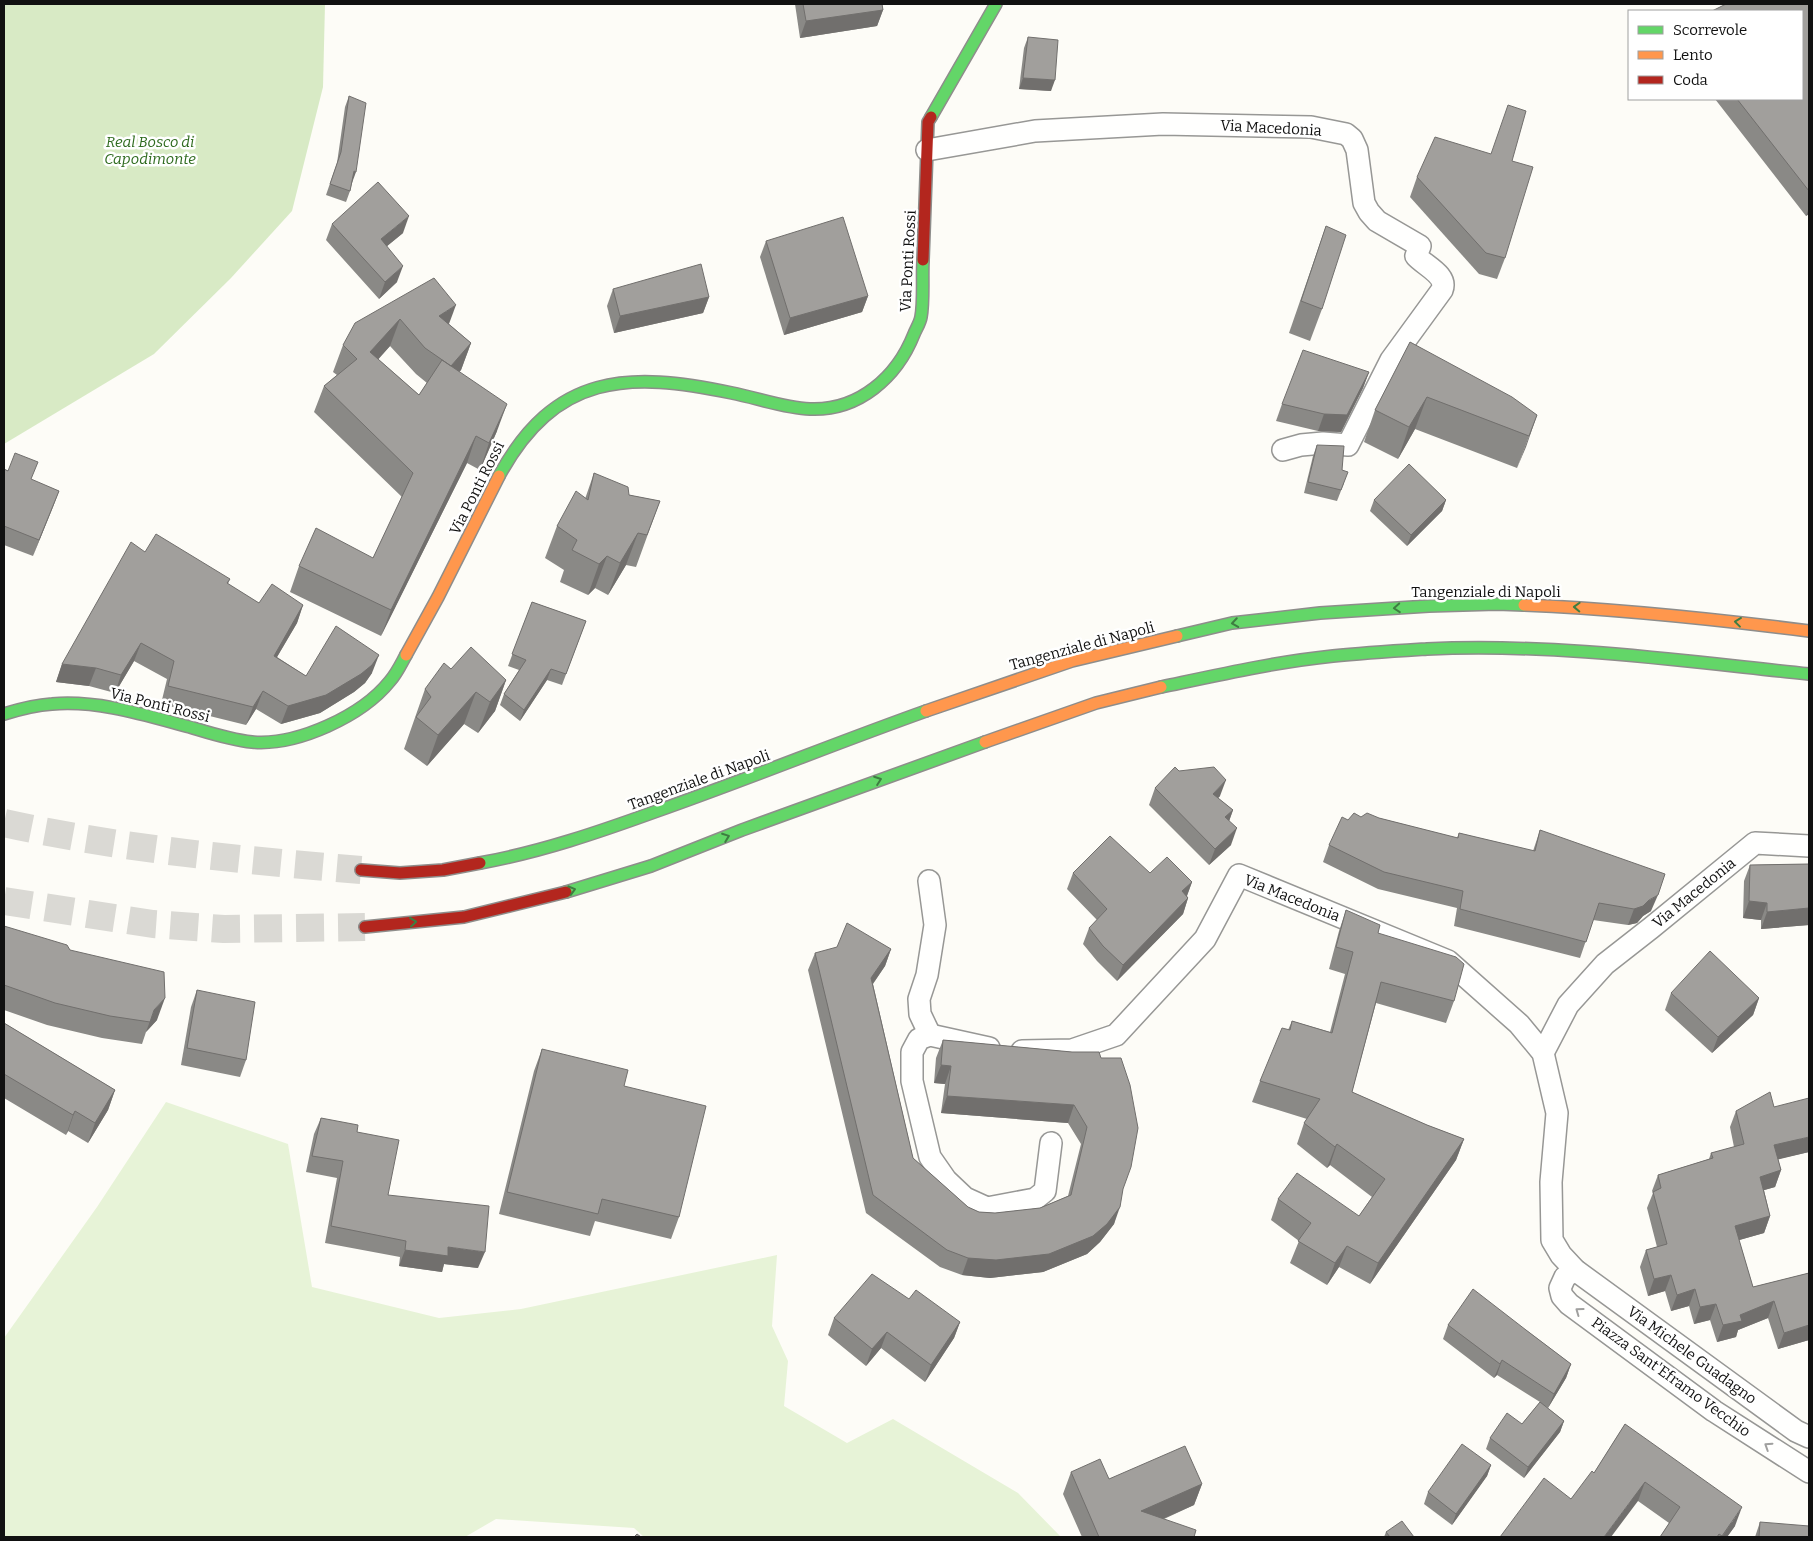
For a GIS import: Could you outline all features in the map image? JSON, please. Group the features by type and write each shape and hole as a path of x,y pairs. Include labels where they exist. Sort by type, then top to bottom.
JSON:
{"main road":[{"name":"Via Ponti Rossi","path":"4,714 28,707 75,702 115,708 240,740 268,743 319,731 349,715 388,683 426,622 498,476 519,441 530,427 571,397 616,383 643,381 674,382 814,410 846,404 868,394 895,370 910,344 921,317 928,122 996,4"},
{"name":"Tangenziale di Napoli","path":"361,870 400,873 443,870 519,856 584,837 748,779 883,726 986,689 1072,661 1232,623 1320,613 1497,604 1599,608 1809,631"},
{"path":"365,927 464,917 570,891 651,866 899,772 1096,704 1159,687 1254,668 1332,656 1428,649 1504,648 1598,652 1809,674"}],"street":[{"name":"Via Macedonia","path":"927,150 1035,130 1163,124 1311,126 1346,134 1352,139 1357,150 1364,203 1369,212 1377,221 1420,246 1416,256 1442,278 1444,284 1442,290 1391,360 1348,445 1301,445 1283,450"},
{"name":"Via Macedonia","path":"1543,1053 1568,1005 1605,964 1756,842 1809,846"},
{"name":"Via Macedonia","path":"930,1035 1004,1052 1072,1050 1116,1035 1205,939 1239,875 1448,961 1519,1024 1543,1053 1557,1113 1551,1182 1552,1240 1561,1255 1575,1270"},
{"path":"929,881 935,925 927,975 919,999 920,1014 930,1035 919,1040 912,1052 912,1080 930,1157 946,1180 966,1198 987,1208 1035,1199 1045,1191 1051,1143"},
{"name":"Via Michele Guadagno","path":"1575,1270 1796,1431 1809,1437"},
{"name":"Piazza Sant'Eframo Vecchio","path":"1575,1270 1565,1277 1560,1288 1562,1296 1569,1304 1714,1410 1809,1472"}],"green space":[{"name":"Real Bosco di Capodimonte","path":"4,4 325,4 323,87 292,211 231,278 154,354 4,444"},
{"path":"166,1102 288,1144 312,1287 439,1318 521,1309 777,1255 772,1326 788,1361 784,1406 847,1443 893,1419 1018,1493 1061,1537 644,1537 634,1528 496,1519 465,1537 4,1537 4,1338 97,1207"}],"building":[{"path":"803,4 882,4 883,10 806,21"},
{"path":"1726,4 1809,4 1809,191 1738,100 1803,100 1803,10 1714,10"},
{"path":"1028,37 1058,40 1055,80 1023,78"},
{"path":"349,96 366,103 356,172 354,171 350,191 330,184 341,152"},
{"path":"1508,105 1526,111 1512,161 1533,167 1505,258 1486,253 1417,177 1435,137 1491,154"},
{"path":"378,182 409,216 381,239 403,266 385,282 332,224"},
{"path":"843,217 868,296 790,318 766,241"},
{"path":"1326,226 1346,235 1322,309 1301,301"},
{"path":"701,264 709,297 620,316 613,289"},
{"path":"434,278 456,305 439,316 471,343 451,366 507,404 489,443 476,436 391,610 299,566 316,528 373,558 413,473 324,386 357,359 343,345 355,323","holes":["400,319 425,348 451,366 442,360 419,395 370,352"]},
{"path":"1410,342 1512,397 1537,415 1529,436 1427,397 1409,427 1375,410"},
{"path":"1303,350 1369,372 1347,415 1324,414 1282,404"},
{"path":"1317,445 1344,446 1342,470 1348,472 1341,490 1308,482"},
{"path":"15,453 38,462 31,479 59,491 39,540 4,526 4,469 8,471"},
{"path":"1409,464 1446,500 1411,535 1374,500"},
{"path":"594,473 628,487 629,495 660,501 647,535 638,533 620,563 607,556 599,564 572,550 577,540 557,526 576,491 588,500"},
{"path":"156,534 230,579 227,583 259,603 272,584 303,605 274,656 306,676 336,626 379,655 372,665 361,674 326,695 288,706 263,691 253,707 168,686 174,661 141,643 121,675 96,668 62,664 131,542 145,552"},
{"path":"532,602 586,621 566,674 551,669 524,710 504,694 526,660 512,654"},
{"path":"471,647 506,680 490,702 476,692 438,735 416,717 431,697 425,689 444,663 451,669"},
{"path":"1175,767 1179,771 1214,767 1226,780 1213,794 1233,810 1225,817 1237,828 1215,849 1155,788"},
{"path":"1354,813 1361,817 1367,813 1379,818 1458,838 1459,833 1535,851 1540,830 1665,874 1658,895 1643,906 1634,909 1599,903 1586,942 1460,909 1463,891 1384,872 1329,845 1342,817 1348,820"},
{"path":"1110,836 1150,873 1167,857 1192,882 1182,891 1188,898 1123,965 1103,946 1089,928 1107,909 1073,873"},
{"path":"1809,864 1809,908 1767,912 1767,903 1749,901 1750,865"},
{"path":"1346,910 1380,925 1378,933 1456,957 1464,964 1454,1001 1381,982 1352,1092 1464,1139 1378,1263 1347,1246 1335,1263 1298,1241 1311,1223 1278,1199 1297,1173 1359,1216 1385,1179 1337,1144 1335,1147 1304,1123 1320,1099 1260,1081 1282,1028 1290,1030 1292,1021 1332,1033 1353,952 1336,947"},
{"path":"847,923 891,949 871,978 913,1158 968,1207 979,1212 995,1213 1040,1208 1071,1195 1087,1127 1074,1105 947,1096 951,1066 941,1065 943,1040 1072,1052 1099,1052 1101,1058 1121,1058 1130,1085 1138,1128 1131,1167 1123,1189 1120,1207 1107,1224 1093,1236 1049,1254 996,1260 968,1258 947,1250 873,1195 815,953 837,947"},
{"path":"4,926 67,945 70,950 164,972 165,998 154,1010 150,1022 110,1016 55,1003 4,985"},
{"path":"1710,951 1759,998 1718,1037 1671,993"},
{"path":"197,990 255,1002 246,1060 187,1048"},
{"path":"4,1023 115,1090 95,1123 75,1111 73,1115 4,1074"},
{"path":"542,1049 628,1070 624,1086 706,1106 679,1217 602,1199 598,1214 507,1192"},
{"path":"1770,1092 1774,1107 1809,1098 1809,1137 1774,1145 1781,1170 1760,1177 1770,1216 1735,1226 1753,1287 1809,1273 1809,1325 1784,1333 1774,1301 1740,1315 1742,1321 1723,1325 1716,1304 1700,1307 1695,1289 1677,1295 1671,1275 1654,1279 1646,1250 1667,1244 1653,1192 1661,1188 1658,1175 1713,1158 1711,1153 1744,1144 1736,1111"},
{"path":"321,1118 358,1125 357,1132 399,1140 388,1195 489,1206 485,1252 448,1247 448,1256 405,1250 406,1241 331,1226 343,1161 312,1156"},
{"path":"872,1274 909,1299 916,1290 960,1322 931,1365 887,1332 872,1349 834,1318"},
{"path":"1473,1289 1571,1364 1554,1394 1502,1360 1500,1364 1448,1325"},
{"path":"1540,1402 1564,1421 1528,1467 1490,1438 1507,1413 1522,1424"},
{"path":"1625,1424 1742,1507 1722,1536 1719,1534 1717,1537 1660,1537 1680,1507 1645,1482 1604,1537 1500,1537 1544,1478 1571,1499 1592,1471 1594,1473"},
{"path":"1462,1444 1491,1465 1456,1514 1428,1492"},
{"path":"1185,1446 1202,1484 1141,1511 1196,1530 1194,1537 1099,1537 1071,1472 1100,1459 1109,1479"},
{"path":"1402,1521 1414,1537 1390,1537 1386,1532"},
{"path":"1760,1522 1809,1526 1809,1537 1759,1537"}],"tunnel":[{"path":"4,823 137,847 227,858 361,870"},
{"path":"4,901 153,924 224,929 365,927"}],"traffic: fast":[{"path":"931,117 996,4"},
{"path":"499,476 521,442 544,416 570,399 597,388 627,382 660,382 694,386 791,407 810,409 828,408 845,404 860,397 887,377 907,350 918,326 922,311 923,260"},
{"path":"1177,636 1232,623 1320,613 1429,606 1524,605"},
{"path":"1161,687 1247,669 1311,659 1427,649 1475,648 1618,654 1809,674"},
{"path":"4,714 46,705 87,704 139,713 236,740 270,742 308,734 346,717 378,694 397,672 406,655"},
{"path":"480,863 570,841 725,786 926,711"},
{"path":"566,892 651,866 742,830 985,742"}],"traffic: slow":[{"path":"406,655 438,597 499,476"},
{"path":"1524,605 1667,615 1809,631"},
{"path":"926,711 1072,661 1177,636"},
{"path":"985,742 1096,703 1161,687"}],"traffic: jam":[{"path":"923,260 928,122 931,117"},
{"path":"361,870 400,873 443,870 480,863"},
{"path":"365,927 464,917 566,892"}]}
